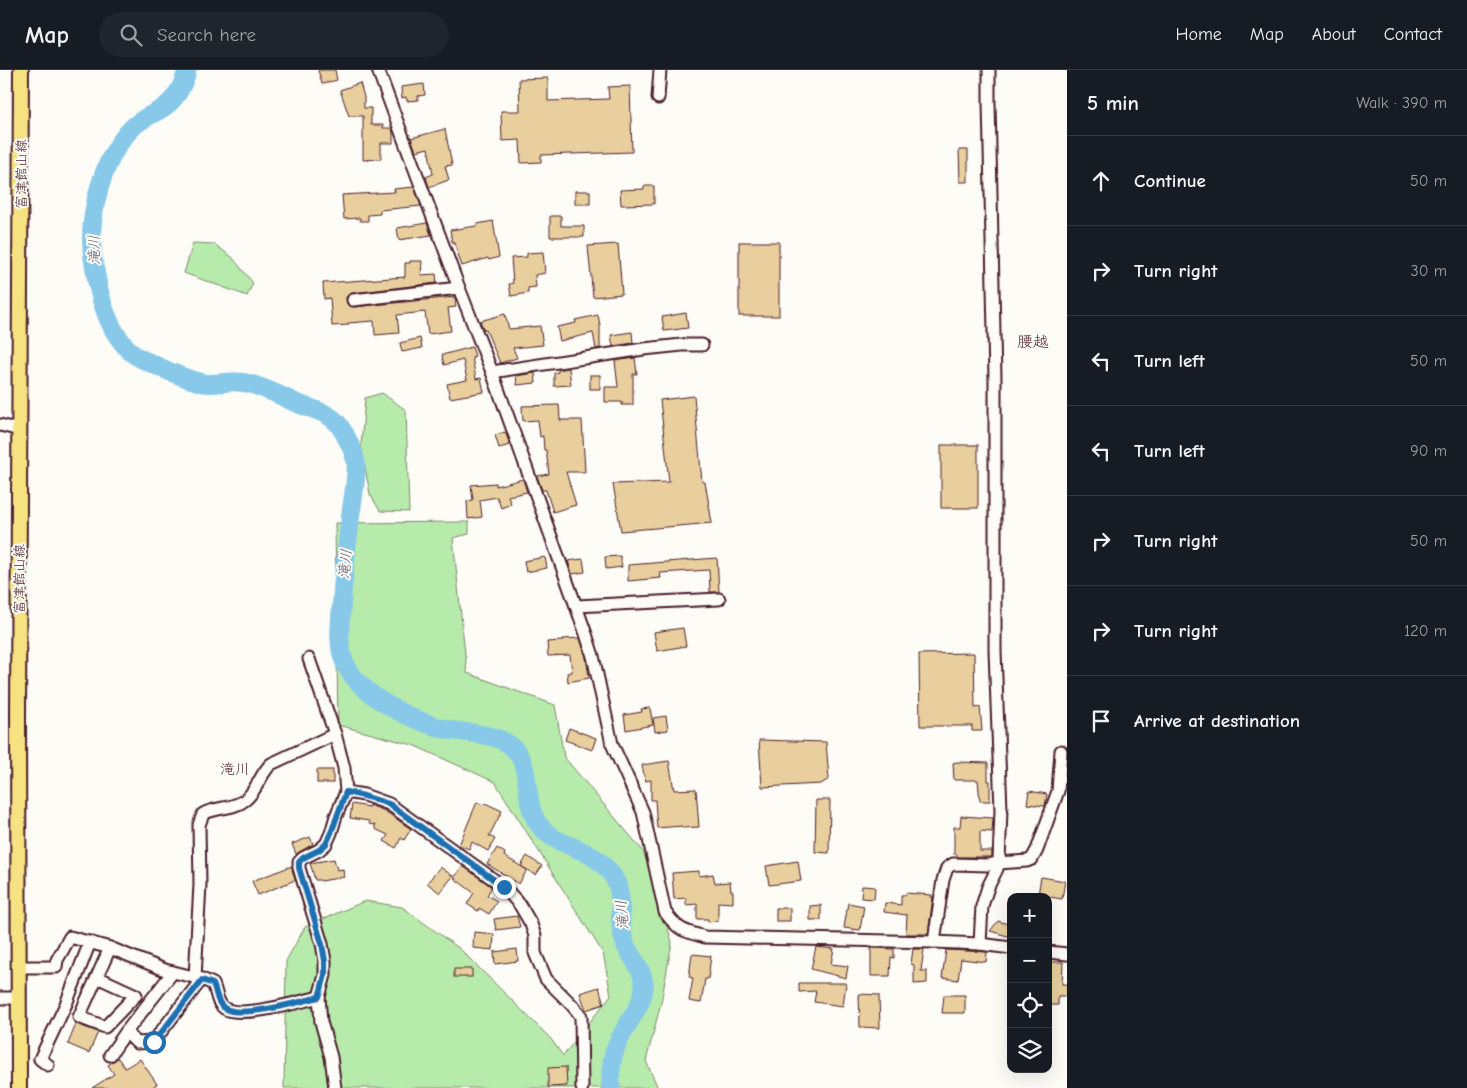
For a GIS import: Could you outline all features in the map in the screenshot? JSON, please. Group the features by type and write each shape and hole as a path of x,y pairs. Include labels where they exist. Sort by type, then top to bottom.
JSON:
{"main road":[{"name":"富津館山線","path":"19,1088 21,70"}],"street":[{"path":"378,70 492,372 576,606 593,656 612,744 643,812 665,912 674,925 683,931 705,937 934,942 1007,947"},
{"path":"658,98 660,70"},
{"path":"980,944 982,906 998,863 1001,810 995,651 996,399 988,102 989,70"},
{"path":"353,300 459,288"},
{"path":"492,372 654,348 702,345"},
{"path":"0,425 20,430"},
{"path":"576,606 720,599"},
{"path":"309,659 335,734 344,768 346,792 326,844 299,862 299,868 322,944 325,961 325,975 319,997 321,1022 331,1057 335,1088"},
{"path":"126,1032 137,1043 154,1042 199,979 199,825 203,814 245,801 271,764 335,734"},
{"path":"934,942 943,880 947,868 953,864 988,865 1032,859 1062,796 1061,751"},
{"path":"346,792 389,804 504,887 520,905 531,924 535,936 534,953 546,979 581,1016 582,1088"},
{"path":"18,967 56,967 57,960 70,937 110,948 173,972 213,984 218,1002 225,1009 233,1011 287,1005 319,997"},
{"path":"48,1066 40,1059 66,1004 90,942"},
{"path":"96,977 136,995 105,1027 79,1017 96,977 110,948"},
{"path":"1052,952 1067,954"},
{"path":"110,1055 116,1044 173,972"},
{"path":"0,998 19,998"}],"green space":[{"path":"193,243 214,244 232,257 253,283 247,296 184,273"},
{"path":"382,393 406,410 409,512 380,511 370,494 361,446 365,398"},
{"path":"469,522 469,534 453,538 467,673 555,705 564,757 643,851 672,942 661,1003 646,1061 658,1088 284,1088 286,961 305,927 365,901 402,907 460,949 551,1039 563,1056 611,995 603,953 495,782 413,745 338,725 335,523"}],"building":[{"path":"318,70 335,70 337,80 322,84"},
{"path":"548,78 548,101 609,99 608,87 630,86 632,152 541,155 541,162 521,163 520,140 502,141 501,111 520,111 519,79"},
{"path":"360,83 364,97 364,108 371,108 371,125 383,125 383,128 392,128 393,143 381,143 381,159 363,160 363,116 349,116 340,90"},
{"path":"424,84 425,95 418,96 418,100 407,101 406,97 402,98 401,87"},
{"path":"445,129 452,165 445,166 449,180 429,187 426,177 433,174 428,148 416,151 411,138"},
{"path":"959,150 968,150 968,182 960,182"},
{"path":"644,186 654,186 654,204 621,205 620,190 644,189"},
{"path":"414,187 421,206 380,210 380,214 368,215 368,221 360,221 360,218 344,219 342,195 395,192 394,189"},
{"path":"575,191 590,191 590,204 575,204"},
{"path":"550,216 561,216 561,226 584,226 584,237 550,237"},
{"path":"493,221 499,257 489,260 488,258 462,266 454,242 452,242 450,230 477,226 477,224"},
{"path":"427,223 431,235 399,240 397,228"},
{"path":"739,242 779,242 779,316 739,316"},
{"path":"618,244 622,294 593,297 588,246"},
{"path":"543,252 545,273 535,275 536,287 528,288 528,293 511,296 509,284 513,283 511,258 527,257 527,253"},
{"path":"410,261 422,261 421,275 436,274 437,283 352,293 346,297 347,304 354,307 455,297 456,307 448,308 451,331 428,334 425,312 397,315 399,333 375,335 374,321 332,326 330,298 324,299 323,283 405,277 405,263 410,263"},
{"path":"686,313 688,328 664,331 662,317"},
{"path":"505,314 509,329 540,326 543,345 513,348 517,358 500,363 486,330 484,330 480,321"},
{"path":"598,315 600,348 596,349 593,333 560,341 557,327 576,323 575,320"},
{"path":"632,332 633,343 613,346 611,335"},
{"path":"420,338 422,348 402,352 400,343"},
{"path":"472,347 475,356 472,357 476,379 481,378 484,392 450,398 447,384 467,380 463,360 444,365 442,355"},
{"path":"635,358 637,374 633,374 633,405 622,405 622,402 605,402 605,387 618,387 615,361"},
{"path":"569,368 571,385 554,386 554,373 558,372 558,370"},
{"path":"535,373 536,383 517,385 516,376"},
{"path":"590,375 600,375 600,389 590,389"},
{"path":"694,396 702,482 705,482 712,523 621,531 613,484 669,482 660,400"},
{"path":"559,405 560,420 582,420 585,472 566,472 576,505 553,512 546,490 542,490 537,476 549,474 543,436 540,437 538,420 523,421 522,406"},
{"path":"505,432 510,445 499,448 495,435"},
{"path":"941,445 978,445 978,508 941,508"},
{"path":"523,479 527,492 508,496 511,504 501,508 497,497 480,500 482,517 468,519 467,501 473,500 471,485 496,483 496,486"},
{"path":"620,556 622,567 606,569 605,557"},
{"path":"545,557 547,568 526,572 524,561"},
{"path":"717,558 719,592 710,592 709,570 660,573 661,578 628,581 628,565"},
{"path":"583,559 585,572 572,574 568,561"},
{"path":"683,628 686,646 657,651 654,632"},
{"path":"580,638 586,657 589,678 568,682 567,673 572,672 570,655 548,656 547,642"},
{"path":"974,653 975,708 980,707 982,731 972,731 972,726 920,726 919,654"},
{"path":"650,708 653,725 626,730 624,715 642,712 641,709"},
{"path":"666,716 668,730 655,732 653,718"},
{"path":"569,728 596,738 592,750 565,740"},
{"path":"759,740 826,742 829,779 821,784 762,787"},
{"path":"669,761 674,790 696,789 699,827 657,828 655,800 651,800 651,780 645,781 642,765"},
{"path":"953,763 988,763 990,801 980,801 978,780 954,780"},
{"path":"317,770 333,770 333,783 317,783"},
{"path":"1029,791 1047,794 1045,806 1027,804"},
{"path":"816,800 830,800 829,853 815,852"},
{"path":"477,802 483,805 485,803 502,811 489,836 495,839 488,851 472,842 469,849 459,845"},
{"path":"352,804 369,807 369,805 385,811 411,829 404,840 401,838 396,848 384,841 388,835 375,829 375,825 369,824 369,821 350,818"},
{"path":"961,816 993,818 992,832 980,831 980,851 992,851 992,857 957,857 957,854 954,854 954,827 960,827"},
{"path":"310,837 313,844 296,854 292,844"},
{"path":"497,848 505,853 504,856 527,870 519,884 487,864"},
{"path":"527,856 542,866 536,875 521,866"},
{"path":"334,859 337,870 343,869 344,877 321,881 315,880 310,863"},
{"path":"798,861 801,881 769,885 766,866"},
{"path":"292,866 295,880 258,895 252,881"},
{"path":"463,866 492,887 487,895 497,901 489,914 479,908 478,911 467,904 474,893 454,878"},
{"path":"440,867 453,876 440,893 427,883"},
{"path":"699,871 699,876 713,874 715,883 730,882 731,891 733,891 733,903 718,902 718,921 708,922 708,919 697,919 697,904 686,905 686,898 674,899 672,873"},
{"path":"1041,877 1065,881 1062,899 1052,897 1052,893 1038,893"},
{"path":"862,886 875,887 874,899 861,898"},
{"path":"906,893 932,895 928,934 906,934 907,915 884,912 885,903 901,905 901,895"},
{"path":"848,903 864,906 860,930 844,928"},
{"path":"821,905 821,920 810,920 810,906"},
{"path":"776,908 790,908 790,921 776,921"},
{"path":"517,916 520,927 496,930 494,919"},
{"path":"998,921 1007,924 1007,936 990,931"},
{"path":"474,932 494,934 493,950 473,948"},
{"path":"816,947 834,949 831,964 848,966 846,978 811,969"},
{"path":"871,948 894,949 894,958 891,957 890,976 871,976"},
{"path":"517,949 518,961 495,964 494,952"},
{"path":"913,949 924,949 921,971 927,971 927,983 914,984 914,965 911,964"},
{"path":"946,950 987,952 986,962 961,959 958,980 942,978"},
{"path":"692,954 711,956 708,979 705,979 701,1003 689,1001 693,978 689,977"},
{"path":"1052,962 1063,962 1062,984 1067,984 1067,996 1058,996 1058,1005 1052,1005"},
{"path":"454,969 472,969 472,977 454,977"},
{"path":"799,983 846,983 843,1006 814,1002 816,991 799,992"},
{"path":"599,987 604,1004 586,1010 580,993"},
{"path":"859,994 879,995 880,1028 860,1027"},
{"path":"944,995 965,995 965,1013 942,1013"},
{"path":"76,1024 98,1032 89,1053 68,1044"},
{"path":"118,1058 125,1068 140,1059 157,1084 151,1088 92,1088 114,1074 108,1065"},
{"path":"566,1067 567,1086 548,1087 548,1068"}],"waterway":[{"name":"滝川","path":"187,70 180,89 174,98 163,108 136,124 121,141 112,155 99,189 92,225 92,242 93,258 105,310 123,344 138,357 180,376 203,383 238,382 259,387 325,414 342,429 356,463 355,488 342,598 340,646 343,658 360,684 387,705 419,721 449,730 497,738 510,745 522,762 530,803 537,822 542,829 556,839 595,858 615,879 619,890 622,934 626,946 642,974 644,991 638,1007 614,1052 611,1067 611,1088"}],"district":[{"name":"腰越","path":"1033,342"},
{"name":"滝川","path":"235,769"}],"route":[{"path":"154,1042 202,980 213,984 218,1002 225,1009 233,1011 287,1005 319,997 325,975 325,961 322,944 299,868 299,862 326,844 346,792 389,804 504,887"}]}
